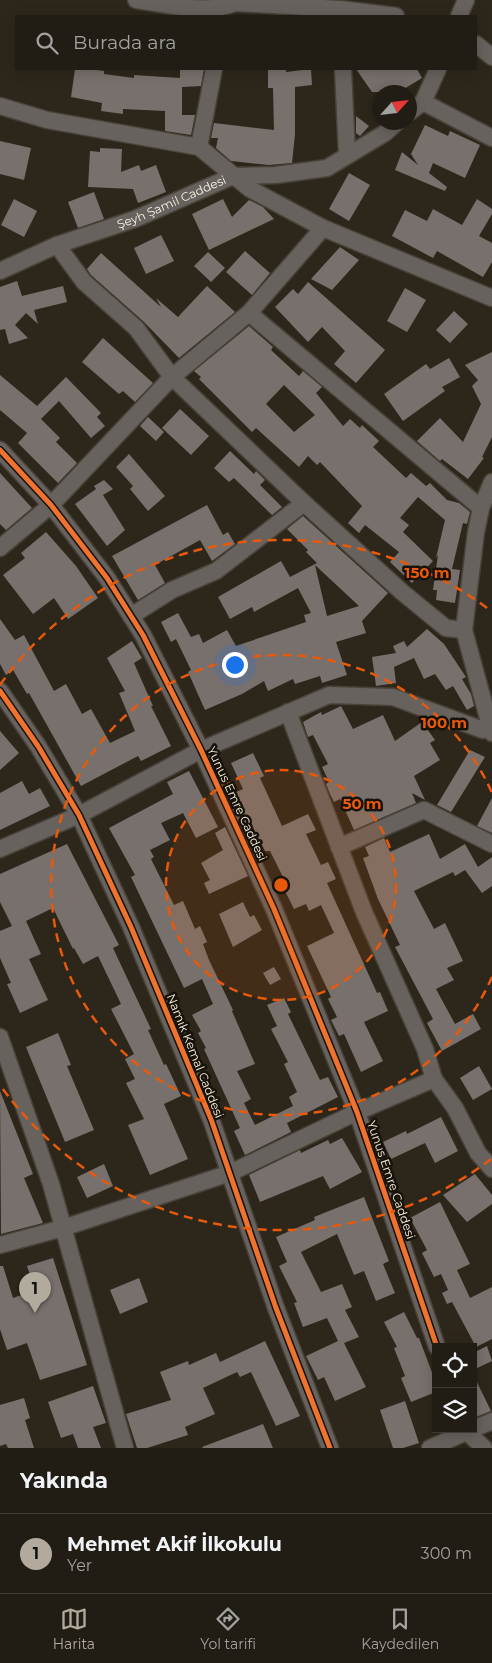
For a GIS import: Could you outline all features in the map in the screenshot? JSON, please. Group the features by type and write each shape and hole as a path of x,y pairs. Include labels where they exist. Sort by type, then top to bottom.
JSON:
{"street":[{"path":"136,0 200,8 225,8 235,3 377,15"},
{"path":"460,15 466,0"},
{"path":"477,45 492,57"},
{"path":"199,147 214,70"},
{"path":"343,70 347,156"},
{"path":"417,107 423,102 438,70"},
{"path":"423,102 492,138"},
{"path":"0,106 47,120 199,147 250,189 323,228 492,298"},
{"name":"Şeyh Şamil Caddesi","path":"0,271 57,245 135,219 233,176 276,175 327,168 385,130"},
{"path":"0,548 51,505 172,377 249,312 323,228"},
{"path":"57,245 84,282 136,328 172,377 304,503 402,592 446,628 464,630"},
{"path":"249,312 481,508"},
{"name":"Yunus Emre Caddesi","path":"0,450 51,505 107,578 143,635 201,750 274,909 357,1112 435,1343"},
{"path":"0,848 79,815 201,750 328,695 393,697 483,730 491,730 464,630 476,532 481,508 492,482"},
{"path":"131,616 172,590 216,571 246,550 304,503"},
{"name":"Namık Kemal Caddesi","path":"0,691 38,746 79,815 131,927 211,1119 276,1308 330,1448"},
{"path":"288,712 364,912 425,1049 434,1079 455,1108 478,1153 492,1169"},
{"path":"339,847 424,810 492,844"},
{"path":"0,1037 51,1184 126,1448"},
{"path":"0,1245 64,1228 230,1173 357,1112 434,1079"},
{"path":"477,1427 492,1421"},
{"path":"430,1448 462,1433"},
{"path":"472,1433 484,1448"}],"building":[{"path":"75,70 97,70 104,71 104,74 134,78 134,75 180,78 180,70 204,70 201,86 182,87 182,115 195,115 191,135 165,131 165,111 123,109 123,114 101,111 102,103 71,97"},
{"path":"268,70 286,70 286,72 311,70 312,85 295,87 295,134 292,163 269,165 231,161 216,148 218,138 211,138 214,123 274,130 273,88 268,88"},
{"path":"357,70 418,70 422,78 410,85 372,85 372,92"},
{"path":"356,116 369,126 360,136 356,133"},
{"path":"425,125 448,136 450,131 480,145 465,178 433,163 429,173 447,187 445,191 395,170 402,152 418,165 411,154"},
{"path":"0,141 31,148 24,180 0,174"},
{"path":"100,148 122,149 121,172 139,165 141,171 156,165 166,192 138,203 133,189 88,187 90,151 100,152"},
{"path":"349,173 370,185 349,221 329,209"},
{"path":"94,192 104,219 78,228 68,202"},
{"path":"14,199 37,211 24,237 1,225"},
{"path":"223,199 232,217 249,200 263,207 274,219 209,250 192,214"},
{"path":"477,199 492,209 492,214 479,236 492,243 492,262 483,277 437,251 433,258 392,236 405,210 427,221 433,209 462,225"},
{"path":"161,235 174,261 146,274 134,248"},
{"path":"340,247 359,260 332,290 311,279"},
{"path":"245,251 270,273 252,295 226,272"},
{"path":"208,252 225,268 211,282 194,266"},
{"path":"101,253 161,307 156,298 178,317 207,286 235,312 179,358 143,321 91,275 87,269"},
{"path":"17,281 22,296 63,286 67,302 34,310 38,324 26,313 15,325 28,338 9,344 5,329 0,330 0,287"},
{"path":"308,282 385,350 356,383 334,364 345,351 322,327 308,342 275,307 293,289 298,294"},
{"path":"405,288 426,300 407,332 387,321"},
{"path":"454,311 468,324 450,343 436,330"},
{"path":"249,326 273,347 271,350 299,376 303,371 322,387 316,393 343,426 350,419 360,428 362,425 379,441 373,447 406,478 411,473 426,486 430,483 447,500 459,503 470,512 467,524 463,523 452,569 460,570 455,603 436,600 437,590 433,590 438,555 436,558 445,520 418,497 400,518 409,525 403,532 433,561 412,583 390,562 399,552 365,525 359,533 348,523 362,506 320,462 317,465 308,456 299,467 256,428 252,432 199,379 201,377 194,371","holes":["284,385 315,415 294,432 266,404"]},
{"path":"103,338 153,383 135,402 123,391 119,394 82,362"},
{"path":"492,352 492,437 482,457 484,458 468,479 442,459 440,461 417,441 440,418 463,442 481,404 472,386 478,380 465,365"},
{"path":"449,358 460,377 442,387 445,391 403,421 384,394 426,364 430,369"},
{"path":"0,375 37,406 66,377 101,413 97,417 105,426 91,438 59,401 41,419 60,438 56,442 77,463 58,483 18,443 27,433 0,410"},
{"path":"180,409 209,436 191,455 162,428"},
{"path":"148,417 164,432 156,441 140,426"},
{"path":"230,451 254,474 256,471 265,480 260,485 282,507 272,515 234,478 229,482 214,468"},
{"path":"129,454 165,496 148,511 130,489 133,486 116,467"},
{"path":"0,473 32,508 6,530 0,524"},
{"path":"104,480 113,489 103,495 125,530 107,546 75,504 96,489 94,486"},
{"path":"207,505 223,535 228,532 235,544 212,561 200,540 155,565 165,583 138,600 112,556"},
{"path":"303,516 388,593 362,621 366,633 336,642 347,675 322,683 320,676 295,684 293,679 268,691 264,681 242,694 205,710 188,672 191,670 176,639 171,642 161,622 178,613 191,637 199,634 203,643 227,630 236,646 306,622 304,615 311,613 298,588 254,612 252,607 230,619 218,597 281,561 290,577 317,563 306,552 308,550 287,529","holes":["315,565 359,606 327,616"]},
{"path":"46,532 76,566 98,598 68,619 54,598 33,614 3,575 25,558 21,553"},
{"path":"0,619 15,640 24,635 54,691 66,684 82,714 91,709 110,743 135,731 119,693 125,691 107,658 132,641 142,658 134,663 153,706 151,706 171,746 141,761 138,756 81,786 29,693 27,694 13,670 6,675 0,664"},
{"path":"427,629 444,644 466,677 462,679 471,694 474,706 467,710 453,686 446,690 435,674 424,679 414,658 394,667 396,683 376,686 372,657 396,653 393,646 404,641 407,647"},
{"path":"341,706 353,729 383,715 395,741 422,722 435,740 430,743 440,760 414,776 425,800 412,793 416,803 354,830 340,799 334,802 330,794 326,784 329,782 322,767 328,764 313,735 308,737 303,722 321,712 322,715"},
{"path":"0,731 19,753 0,770"},
{"path":"470,750 485,757 451,812 437,805"},
{"path":"253,753 264,776 260,778 282,826 308,814 316,830 306,834 321,865 328,862 336,879 327,883 377,993 380,992 388,1011 364,1022 383,1061 361,1072 344,1034 339,1036 331,1020 337,1017 328,999 331,997 307,946 334,933 321,905 309,911 306,904 294,909 281,883 280,878 283,877 270,851 265,851 253,827 248,829 232,794 243,789 231,763"},
{"path":"189,771 218,827 196,838 183,813 161,823 170,840 150,850 154,857 151,859 174,905 183,901 195,929 200,926 207,942 203,944 209,960 233,1010 255,1064 237,1071 251,1099 244,1103 255,1125 293,1106 289,1097 297,1092 284,1064 288,1062 271,1029 277,1026 267,1005 284,998 291,1012 288,1014 320,1080 328,1077 338,1097 287,1123 291,1132 245,1155 234,1131 240,1128 204,1049 206,1048 198,1033 201,1031 192,1015 213,1004 202,979 184,988 131,877 135,875 109,828 173,794 167,782"},
{"path":"22,781 29,794 40,788 50,806 0,830 0,793"},
{"path":"492,798 492,833 477,826"},
{"path":"225,827 248,876 209,894 204,883 210,880 201,863 223,850 215,833"},
{"path":"429,834 440,859 465,844 478,867 492,857 492,886 482,893 465,870 455,876 453,872 414,891 434,929 445,923 463,961 447,968 454,980 436,989 455,1024 473,1014 481,1029 442,1051 427,1023 433,1019 395,947 400,945 378,899 363,858 369,856 365,847 384,838 390,852"},
{"path":"67,844 119,945 113,948 151,1029 148,1030 164,1065 166,1064 181,1096 164,1104 188,1159 150,1175 128,1125 144,1119 126,1083 135,1079 125,1059 134,1054 111,1009 121,1004 98,956 83,964 73,949 53,908 26,921 41,954 29,959 48,1000 20,1013 7,984 11,983 0,958 0,931 12,926 0,902 0,874"},
{"path":"243,902 250,917 254,915 262,930 233,947 219,914"},
{"path":"274,967 281,979 270,985 263,973"},
{"path":"58,1033 71,1065 67,1066 94,1130 65,1142 26,1047"},
{"path":"479,1066 492,1089 473,1100 460,1078"},
{"path":"0,1091 33,1174 24,1178 43,1223 1,1234"},
{"path":"441,1117 458,1151 435,1163 425,1143 391,1159 383,1142 406,1131 407,1134"},
{"path":"342,1138 362,1172 330,1189 323,1176 260,1202 249,1175 300,1150 301,1153 328,1140 330,1144"},
{"path":"104,1164 113,1186 87,1198 77,1177"},
{"path":"475,1174 492,1195 492,1204 467,1222 443,1195"},
{"path":"364,1197 389,1261 383,1264 395,1293 376,1301 364,1271 354,1275 337,1234 301,1252 321,1292 342,1284 352,1307 345,1310 359,1337 344,1343 366,1387 335,1401 324,1377 318,1380 306,1356 338,1341 327,1318 303,1327 294,1303 297,1302 279,1266 287,1262 276,1237 315,1220 314,1217"},
{"path":"440,1202 470,1264 457,1270 470,1298 492,1287 492,1339 477,1346 477,1343 474,1343 452,1302 447,1304 442,1293 448,1290 441,1274 434,1277 422,1253 427,1250 410,1218"},
{"path":"53,1258 87,1365 40,1380 27,1343 7,1350 0,1329 0,1266 3,1266 13,1298 35,1290 27,1266"},
{"path":"139,1278 148,1302 120,1314 110,1290"},
{"path":"404,1312 417,1338 419,1338 432,1372 432,1394 411,1402 401,1378 405,1376 394,1348 397,1347 384,1322"},
{"path":"265,1341 300,1416 276,1426 251,1372 240,1377 237,1372 203,1388 215,1414 185,1427 188,1435 147,1448 137,1448 126,1414 171,1400 160,1372 188,1361 189,1365 216,1353 220,1362"},
{"path":"487,1346 492,1361 477,1368 477,1351"},
{"path":"477,1382 491,1411 477,1417"},
{"path":"93,1386 106,1423 93,1427 101,1448 78,1448 73,1434 61,1438 48,1402"},
{"path":"24,1398 30,1418 25,1420 34,1448 8,1448 6,1444 0,1446 0,1405"},
{"path":"405,1401 419,1443 403,1448 393,1448 380,1410"},
{"path":"263,1424 273,1448 202,1447"}],"cycle path":[{"path":"0,450 51,505 107,578 143,635 201,750 274,909 357,1112 436,1343"},
{"path":"0,691 38,746 79,815 131,927 211,1119 276,1308 330,1448"}],"place":[{"name":"Mehmet Akif İlkokulu","path":"35,1313"}]}
